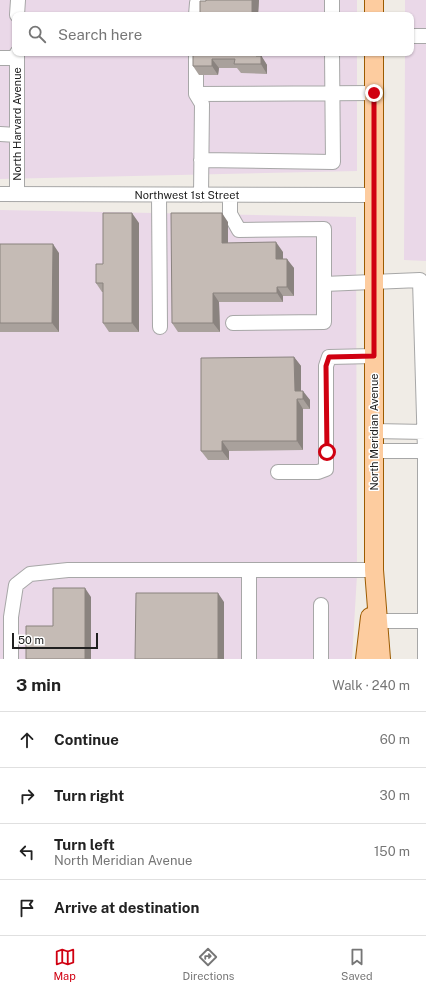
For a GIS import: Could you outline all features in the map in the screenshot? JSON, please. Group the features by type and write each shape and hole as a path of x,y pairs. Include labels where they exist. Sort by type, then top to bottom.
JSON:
{"main road":[{"path":"374,0 374,12"},
{"name":"North Meridian Avenue","path":"374,56 374,570 381,659"},
{"name":"North Meridian Avenue","path":"366,659 374,570"}],"street":[{"path":"18,0 18,12"},
{"path":"196,12 197,3 200,0"},
{"path":"332,0 332,12"},
{"path":"414,36 426,36"},
{"path":"0,58 17,56"},
{"name":"North Harvard Avenue","path":"17,56 17,194"},
{"path":"196,56 196,94 202,104 201,195"},
{"path":"201,160 333,162 332,56"},
{"path":"196,94 374,93"},
{"path":"0,134 17,135"},
{"name":"Northwest 1st Street","path":"0,194 374,195"},
{"path":"159,195 160,327"},
{"path":"230,195 230,214 239,230 324,229 324,322 233,323"},
{"path":"324,284 423,280 426,621 425,659"},
{"path":"278,472 318,472 326,469 326,366 329,357 374,356"},
{"path":"374,431 425,432"},
{"path":"374,451 425,450"},
{"path":"11,659 11,617 16,585 30,574 68,570 374,570"},
{"path":"249,570 249,659"},
{"path":"321,605 321,659"},
{"path":"378,621 426,621"}],"shaded area":[{"path":"0,0 357,0 357,12 12,12 12,56 357,56 357,171 0,179"},
{"path":"405,0 426,0 426,261 404,260 405,56 414,56 414,12 405,12"},
{"path":"0,210 356,217 357,575 352,659 0,659"}],"building":[{"path":"252,0 252,12 200,12 200,1"},
{"path":"193,56 261,56 261,64 234,64 235,59 212,59 212,66 193,66"},
{"path":"103,213 132,213 132,323 103,323 103,283 96,283 96,264 103,264"},
{"path":"171,213 222,213 222,243 276,242 276,259 287,259 287,287 277,287 277,293 213,293 213,323 172,323"},
{"path":"0,244 53,244 52,323 0,323"},
{"path":"294,357 295,391 303,391 303,399 297,399 297,441 222,441 222,451 201,451 201,358"},
{"path":"53,588 85,588 85,659 26,659 26,626 53,626"},
{"path":"136,593 218,593 218,659 135,659"}],"route":[{"path":"327,452 326,366 329,357 374,356 374,93"}]}
